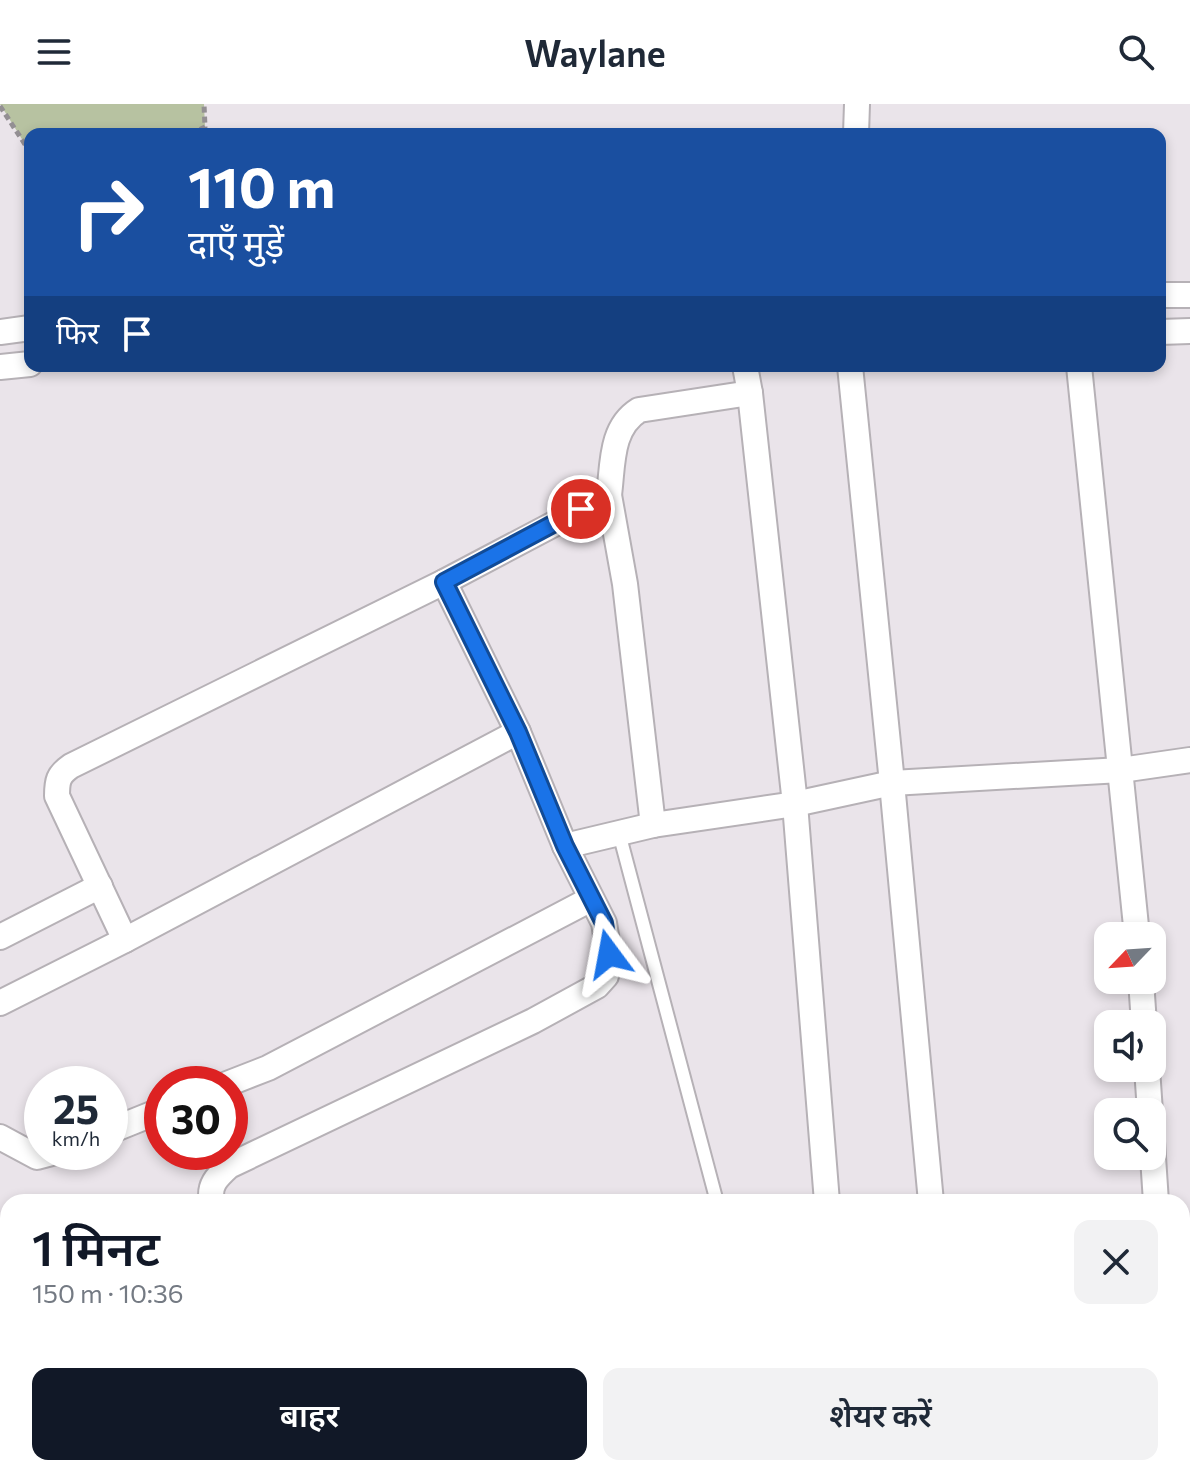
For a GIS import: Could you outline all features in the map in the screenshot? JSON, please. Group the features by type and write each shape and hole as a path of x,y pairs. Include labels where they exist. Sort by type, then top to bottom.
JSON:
{"street":[{"path":"856,128 857,104"},
{"path":"1166,295 1190,295"},
{"path":"0,332 24,329"},
{"path":"1166,332 1190,331"},
{"path":"0,367 24,365"},
{"path":"746,372 795,804 826,1194"},
{"path":"851,372 930,1194"},
{"path":"1080,372 1136,922"},
{"path":"653,825 625,584 609,495 617,437 631,416 639,410 750,393"},
{"path":"125,940 57,796 57,781 61,772 444,582 609,495"},
{"path":"210,1194 214,1180 229,1166 533,1021 597,986 606,976 609,954 604,923 565,846 518,732 444,582"},
{"path":"0,1003 518,732"},
{"path":"565,846 653,825 795,804 892,783 1121,770 1190,760"},
{"path":"0,937 100,886"},
{"path":"248,1076 591,899"},
{"path":"0,1137 24,1150"},
{"path":"1154,1170 1155,1194"}],"lane":[{"path":"619,833 715,1194"}],"path":[{"path":"203,128 204,104"},
{"path":"0,106 24,143"}],"green space":[{"path":"0,104 204,104 203,128 24,128 24,142"}],"route":[{"path":"581,509 444,582 518,732 565,846 604,923 609,954"}]}
